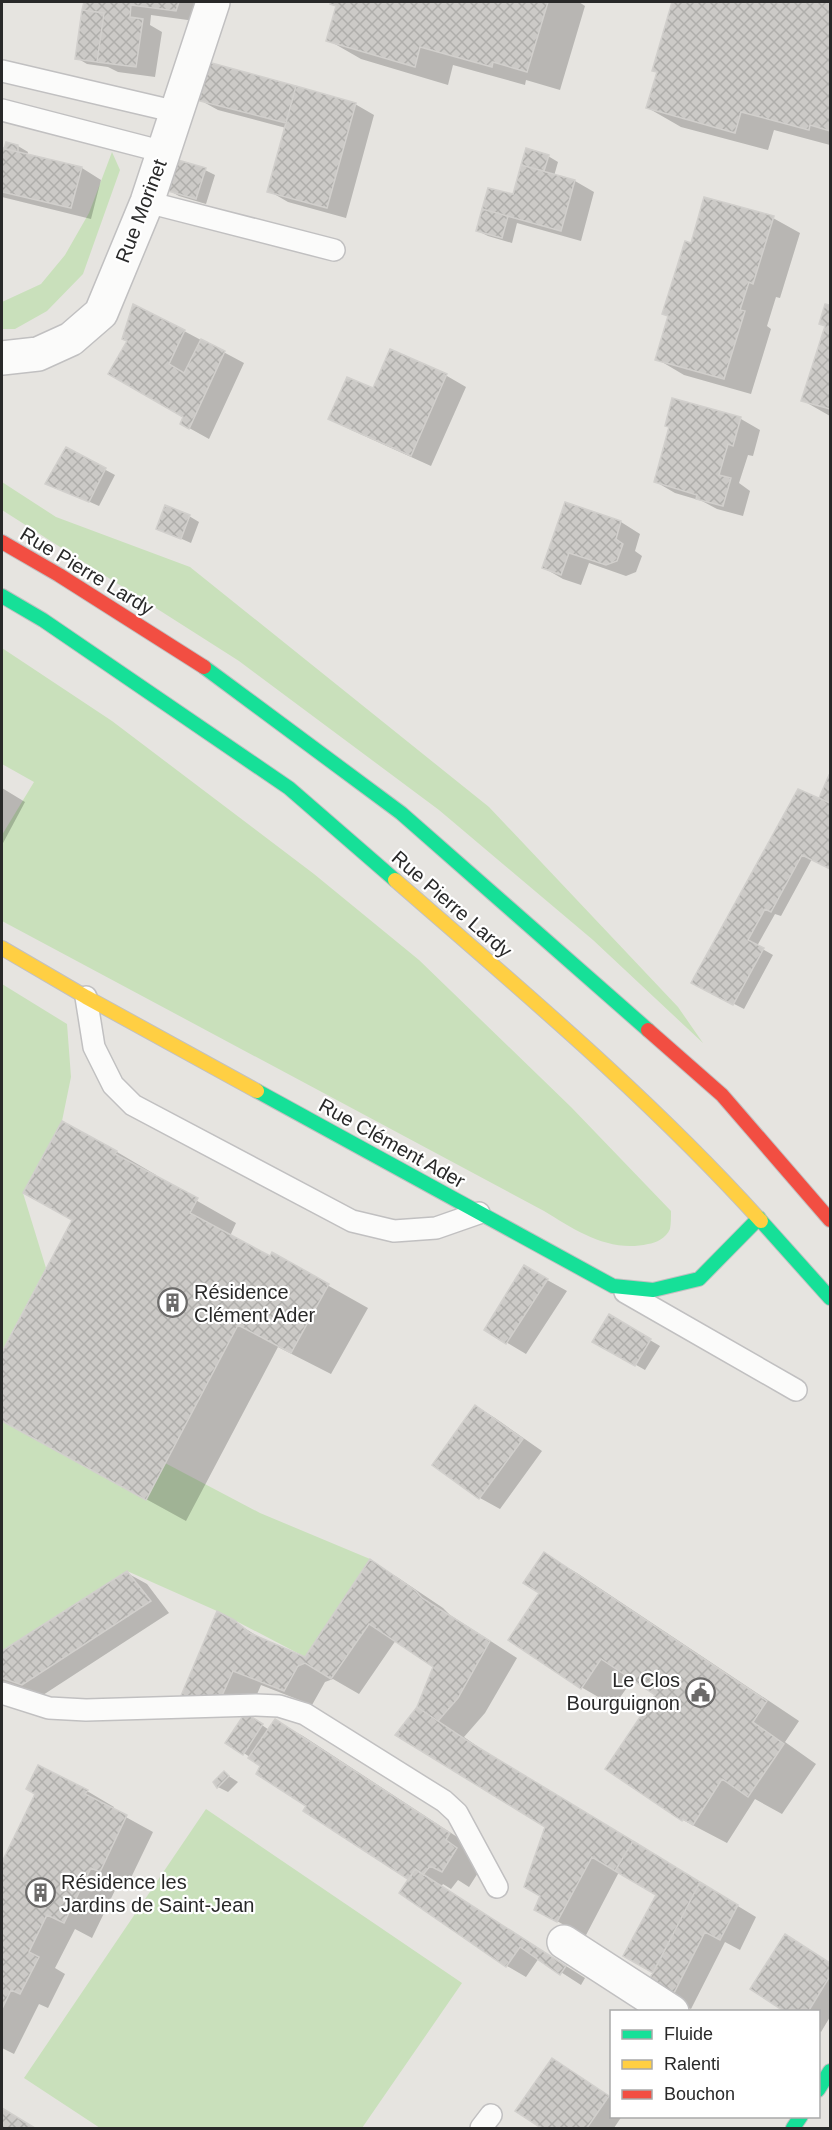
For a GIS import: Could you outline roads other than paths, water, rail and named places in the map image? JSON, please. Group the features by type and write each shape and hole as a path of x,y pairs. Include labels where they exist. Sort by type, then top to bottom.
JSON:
{"main road":[{"name":"Rue Pierre Lardy","path":"2,542 59,575 211,671 401,813 722,1095 831,1220"},
{"name":"Rue Pierre Lardy","path":"2,596 52,626 289,788 542,1008 663,1119 759,1218 831,1298"},
{"name":"Rue Clément Ader","path":"2,948 86,998 613,1286 653,1290 699,1279 759,1218"},
{"path":"722,1095 814,1180"},
{"path":"820,2088 831,2071"}],"street":[{"name":"Rue Morinet","path":"2,358 38,354 71,339 100,313 147,202 213,2"},
{"path":"564,1942 669,2010"}],"lane":[{"path":"2,71 177,112"},
{"path":"2,110 164,152"},
{"path":"147,202 334,250"},
{"path":"86,998 94,1047 113,1085 133,1106 352,1221 394,1231 436,1228 479,1213"},
{"path":"613,1286 796,1390"},
{"path":"2,1693 50,1708 86,1710 256,1705 279,1706 305,1714 444,1801 457,1813 497,1887"}],"place":[{"name":"Résidence Clément Ader","path":"173,1303"},
{"name":"Le Clos Bourguignon","path":"701,1692"},
{"name":"Résidence les Jardins de Saint-Jean","path":"40,1893"}]}
